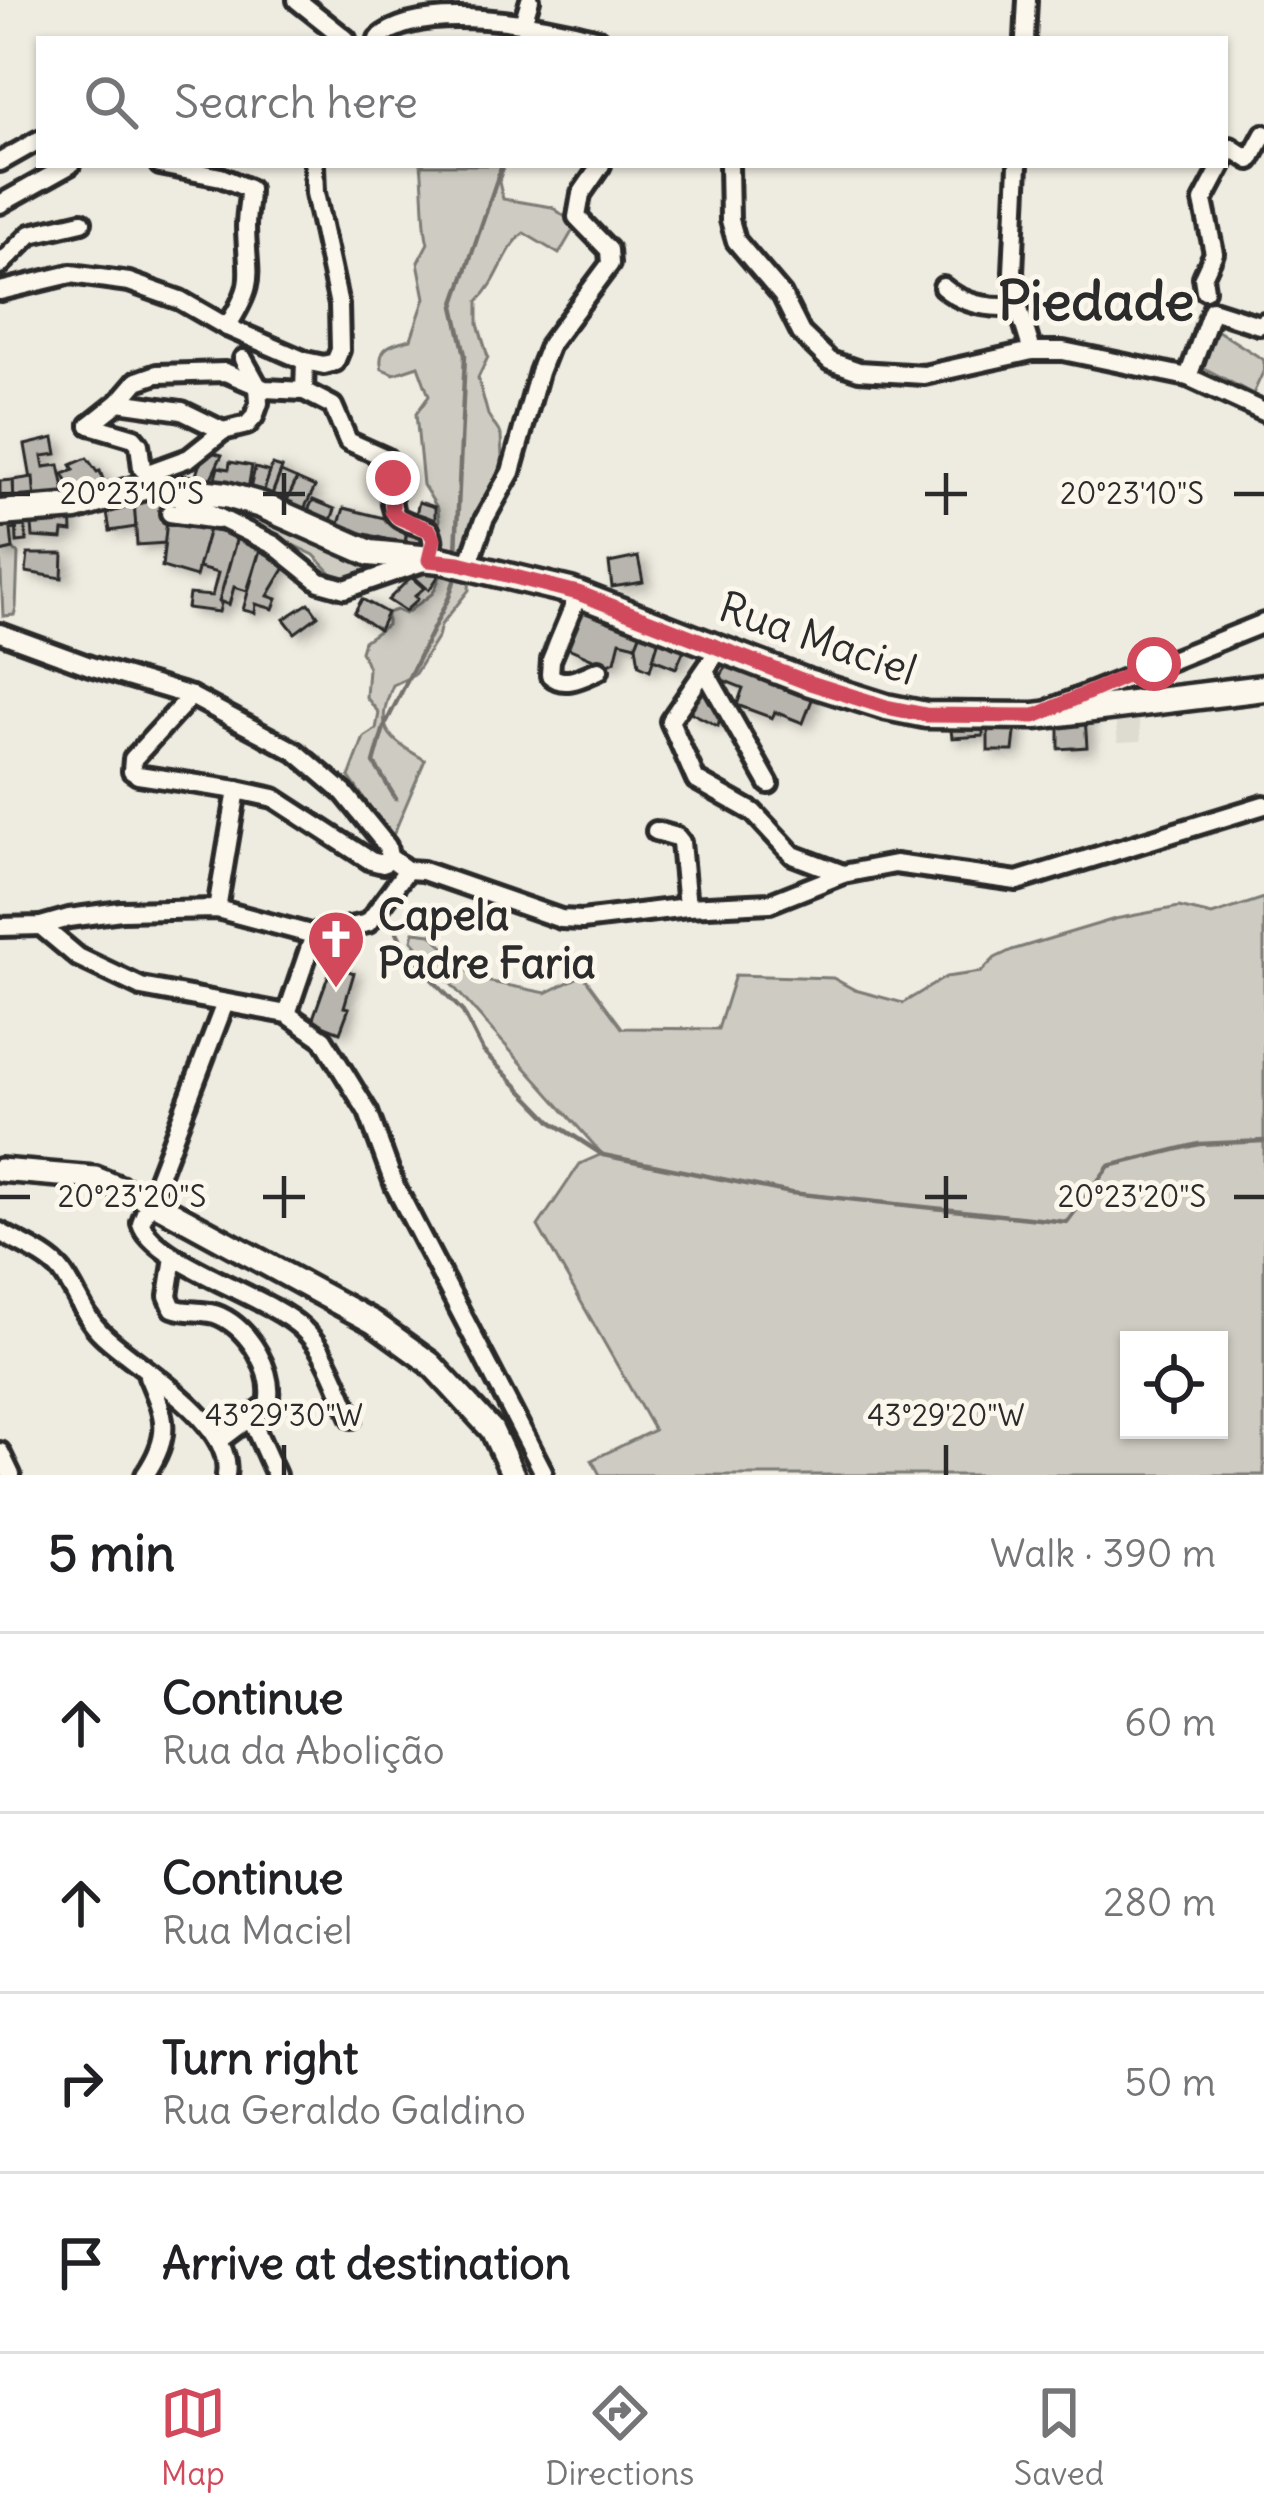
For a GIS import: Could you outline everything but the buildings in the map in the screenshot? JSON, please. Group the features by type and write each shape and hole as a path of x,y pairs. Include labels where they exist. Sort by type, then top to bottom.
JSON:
{"main road":[{"name":"Rua Maciel","path":"0,513 76,507 153,482 244,500 370,553 449,562 578,593 886,707 960,717 1035,716 1264,688"}],"street":[{"path":"297,0 342,36"},
{"path":"528,31 530,0"},
{"path":"1025,36 1027,0"},
{"path":"383,36 396,28 451,18 572,36"},
{"path":"1228,152 1230,147 1250,160 1264,134"},
{"path":"0,162 36,142"},
{"path":"0,204 65,168"},
{"path":"174,168 235,181 249,189 250,278 227,328"},
{"path":"0,291 71,274 109,278 180,300 227,328 305,361 334,362 341,334 314,168"},
{"path":"449,562 429,530 392,511 393,478 386,458 348,441 333,406 304,392 258,386 225,372 174,371 137,381 89,425 134,438 142,468 153,482 177,499 274,545 320,582 345,589 449,562 484,520 512,472 550,344 610,264 609,250 583,227 576,206 599,168"},
{"path":"729,168 730,220 736,241 782,295 801,333 830,361 859,371 924,375 1032,351 1105,356 1188,376 1264,412"},
{"path":"1018,168 1013,272 1032,351"},
{"path":"1205,290 1203,277 1214,253 1203,201 1221,168"},
{"path":"0,265 31,234 82,222"},
{"path":"943,287 966,301 1018,307"},
{"path":"1188,376 1212,310 1259,325 1264,322"},
{"path":"153,482 224,431 254,417 258,386 243,358"},
{"path":"304,392 305,361"},
{"path":"119,402 182,412 224,431"},
{"path":"170,513 225,521"},
{"path":"578,593 551,660 550,675 557,681 573,681 599,670"},
{"path":"1035,716 1089,690 1264,623"},
{"path":"0,633 191,696 296,752 344,793 387,846 389,857 406,870 423,871 561,919 770,903 843,874 895,863 1017,881 1264,805"},
{"path":"720,648 670,721 696,779 753,812 794,855 843,874"},
{"path":"705,671 769,784"},
{"path":"191,696 133,759 132,771 138,776 274,798 371,861 383,864 389,857"},
{"path":"217,909 237,790"},
{"path":"656,831 681,842 687,907"},
{"path":"0,927 41,926 122,910 217,909 314,935 368,923 406,870"},
{"path":"41,926 78,957 141,987 287,1014 322,1039 368,1112 394,1186 541,1475"},
{"path":"287,1014 314,935"},
{"path":"225,1003 141,1223 143,1232 174,1257 300,1325 328,1363 352,1418"},
{"path":"0,1170 95,1178 149,1201 374,1322 430,1363 492,1430 513,1475"},
{"path":"0,1232 60,1268 98,1331 144,1365 220,1440 228,1459 226,1475"},
{"path":"174,1257 169,1296 173,1308 221,1316 249,1343 267,1373 268,1404 220,1440"},
{"path":"144,1365 165,1427 149,1473"},
{"path":"492,1430 514,1414"},
{"path":"250,1418 276,1475"},
{"path":"0,1452 11,1475"}],"shaded area":[{"path":"421,168 503,168 499,182 503,199 552,207 576,225 559,254 524,233 478,301 478,324 488,357 478,378 488,415 501,435 503,480 464,556 442,550 438,509 423,485 416,414 429,396 418,366 394,374 382,369 381,362 388,347 411,339 425,298 418,262 428,243"},
{"path":"1207,324 1264,360 1253,394 1193,362"},
{"path":"202,501 242,508 396,559 362,583 339,581 314,555"},
{"path":"13,549 18,554 16,608 14,615 3,616 0,552"},
{"path":"444,568 470,574 469,590 441,625 414,675 393,685 387,700 388,731 425,760 392,838 349,777 364,737 376,729 379,713 366,697 368,668 361,651 364,641 387,625 387,613 405,614 433,593"},
{"path":"1138,710 1141,741 1118,742 1114,713"},
{"path":"1264,898 1264,1475 600,1475 592,1460 654,1430 538,1226 580,1164 602,1154 412,940 414,932 431,934 476,979 546,993 583,975 622,1028 718,1029 735,975 833,978 855,990 903,1003 946,977 981,972 1012,950 1115,919 1179,907 1212,915"}],"waterway":[{"path":"456,552 465,355 454,306 501,168"},
{"path":"396,799 374,763 384,727 456,575"},
{"path":"379,915 395,928 407,953 463,1012 483,1051 552,1122 603,1155 791,1193 1067,1222 1109,1166 1199,1144 1264,1141"}],"place":[{"name":"Capela Padre Faria","path":"336,990"}],"district":[{"name":"Piedade","path":"1096,301"}],"route":[{"path":"393,478 392,511 429,530 434,539 429,560 578,593 804,681 886,707 926,715 1035,716 1154,664"}]}
